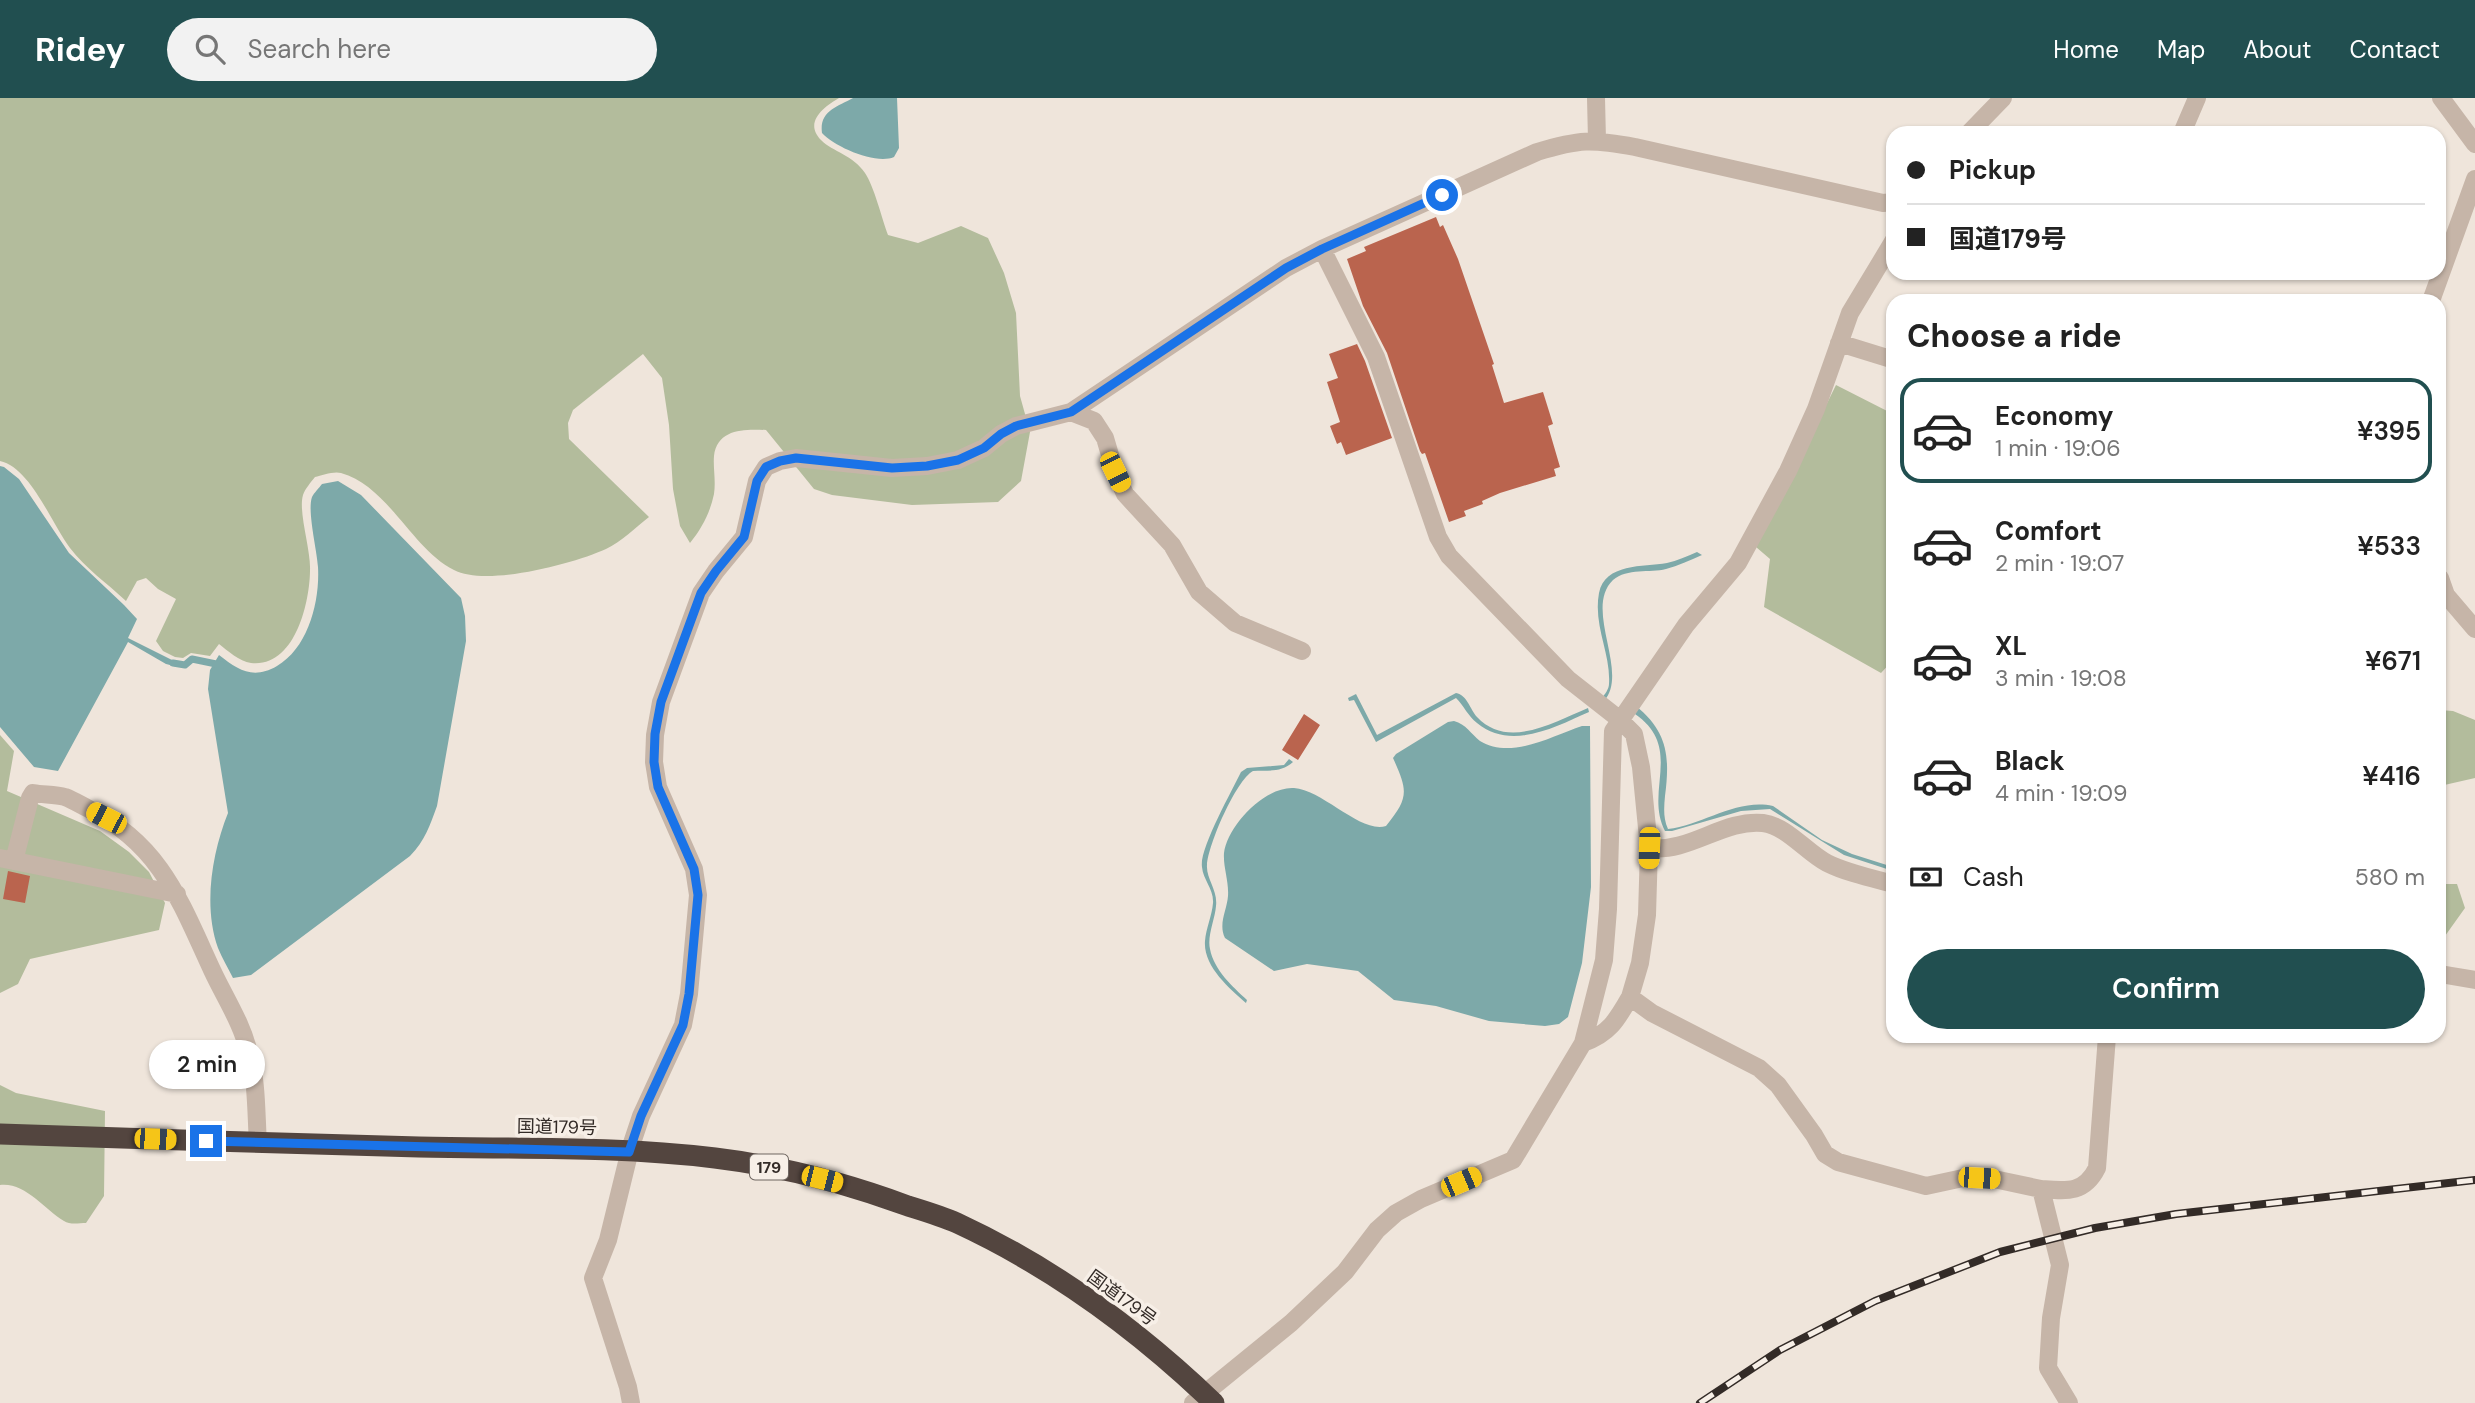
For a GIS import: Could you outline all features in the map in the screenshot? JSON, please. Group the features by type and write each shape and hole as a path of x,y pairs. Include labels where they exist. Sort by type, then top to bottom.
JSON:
{"highway":[{"name":"国道179号","path":"0,1134 258,1143 630,1149 778,1168 866,1191 956,1223 1042,1269 1115,1318 1189,1378 1214,1403"}],"street":[{"path":"1596,98 1597,140"},
{"path":"1976,126 2003,98"},
{"path":"2185,126 2197,98"},
{"path":"2441,98 2475,144"},
{"path":"631,1403 593,1278 608,1240 630,1149 641,1116 683,1025 689,994 698,895 694,869 658,787 654,762 655,734 661,702 701,593 744,537 757,481 766,467 796,458 892,468 927,466 958,460 984,448 1016,426 1071,412 1286,268 1322,249 1537,152 1572,141 1597,140 1886,202"},
{"path":"2446,272 2466,234 2475,179"},
{"path":"1322,249 1376,356 1438,537 1449,556 1568,679 1634,734 1638,748 1649,848 1647,915 1640,963 1630,998 1615,1023 1598,1038 1583,1043"},
{"path":"1193,1403 1291,1323 1345,1272 1377,1230 1396,1213 1421,1199 1513,1160 1583,1043 1604,960 1608,909 1612,731 1686,625 1738,563 1792,462 1816,408 1850,313 1886,252"},
{"path":"1839,343 1886,358"},
{"path":"1071,412 1094,421 1105,438 1125,494 1172,545 1199,592 1235,624 1303,651"},
{"path":"2446,596 2475,629"},
{"path":"177,894 7,859 33,793 64,797 106,818 136,839 159,866 177,894 219,985 234,1009 249,1051 254,1075 258,1143"},
{"path":"1649,848 1683,846 1727,828 1747,823 1766,823 1830,864 1886,882"},
{"path":"2446,975 2475,980"},
{"path":"1630,998 1652,1013 1759,1068 1778,1086 1825,1154 1838,1162 1926,1186 1964,1178 1993,1179 2063,1191 2078,1188 2091,1180 2097,1168 2106,1043"},
{"path":"2041,1189 2060,1265 2051,1318 2048,1368 2069,1403"}],"green space":[{"path":"0,98 839,98 818,115 814,127 816,133 821,140 855,162 865,173 888,235 918,243 961,226 988,238 1004,273 1016,313 1020,396 1030,432 1021,481 998,502 912,505 832,495 814,489 766,430 742,430 726,435 716,447 715,489 712,501 705,520 690,543 680,526 673,489 669,425 662,378 643,354 573,410 568,423 569,439 649,517 617,542 591,555 530,572 468,575 454,570 425,548 386,504 358,480 341,473 324,474 315,477 303,495 302,511 310,562 309,583 303,615 289,644 279,655 266,662 247,662 219,644 210,656 191,653 183,658 175,657 163,651 156,641 176,599 158,589 146,578 137,581 126,601 76,555 31,485 11,465 0,461"},
{"path":"1836,385 1886,410 1886,668 1881,673 1764,607 1770,559 1756,547"},
{"path":"2446,710 2475,720 2475,778 2446,785"},
{"path":"0,735 14,751 7,791 100,831 129,852 149,872 165,903 159,930 30,959 18,984 0,993"},
{"path":"2446,884 2457,884 2465,908 2446,935"},
{"path":"0,1085 16,1093 105,1111 104,1196 86,1223 66,1222 26,1192 9,1185 0,1185"}],"water":[{"path":"853,98 897,98 899,148 894,157 867,157 836,144 822,133 826,115"},
{"path":"0,466 19,479 69,553 137,619 128,638 182,665 178,667 166,664 128,642 58,771 34,767 0,727"},
{"path":"338,481 361,495 461,598 466,641 437,806 423,839 410,856 251,975 233,978 218,948 211,915 214,862 228,813 208,689 210,670 219,655 239,669 253,673 268,670 288,658 297,648 310,623 317,595 318,567 311,521 312,497 322,484"},
{"path":"1697,552 1702,555 1670,568 1619,576 1605,592 1604,623 1612,674 1611,689 1604,701 1602,698 1608,688 1609,673 1598,617 1599,593 1603,583 1609,576 1626,568 1667,563"},
{"path":"1456,693 1466,699 1477,717 1489,727 1503,731 1531,730 1588,708 1589,712 1533,734 1504,735 1477,723 1456,698 1376,742 1354,700 1349,701 1348,698 1356,694 1377,735"},
{"path":"1636,706 1655,726 1664,746 1667,769 1664,812 1668,829 1746,806 1773,806 1822,840 1852,854 1886,865 1886,869 1844,855 1770,809 1741,811 1672,831 1665,831 1658,801 1661,770 1657,741 1649,727 1635,714"},
{"path":"1454,721 1480,741 1505,748 1531,744 1582,726 1590,726 1591,887 1582,963 1568,1017 1559,1024 1545,1026 1489,1021 1436,1006 1394,1000 1358,971 1307,964 1274,971 1225,938 1223,933 1228,890 1224,853 1232,831 1249,810 1271,794 1294,788 1317,796 1365,824 1386,826 1399,808 1404,794 1393,758 1448,722"},
{"path":"1289,759 1293,762 1284,768 1253,771 1246,777 1224,814 1212,843 1207,865 1216,900 1210,939 1212,957 1220,971 1247,1000 1246,1003 1218,976 1205,950 1213,898 1203,872 1202,859 1241,772 1247,768 1284,765"}],"building":[{"path":"1436,217 1440,227 1443,225 1458,259 1494,364 1492,365 1504,403 1543,392 1553,424 1548,426 1560,467 1554,469 1556,476 1500,493 1482,501 1483,504 1464,511 1466,516 1449,522 1425,453 1420,451 1387,353 1363,306 1347,259 1366,251 1364,247"},
{"path":"1357,344 1392,438 1346,455 1341,442 1337,444 1330,426 1340,422 1327,382 1338,378 1329,354"},
{"path":"1304,714 1320,725 1298,760 1282,750"},
{"path":"8,871 30,876 25,903 3,899"}],"waterway":[{"path":"173,663 185,665 192,659 221,665"}],"railway":[{"path":"1700,1403 1780,1350 1875,1301 2000,1252 2095,1228 2176,1214 2475,1180"}],"route":[{"path":"206,1141 629,1152 635,1129 683,1025 689,994 698,895 694,869 658,787 654,762 655,734 661,702 701,593 744,537 757,481 766,467 796,458 892,468 927,466 958,460 984,448 1016,426 1071,412 1286,268 1442,195"}]}
